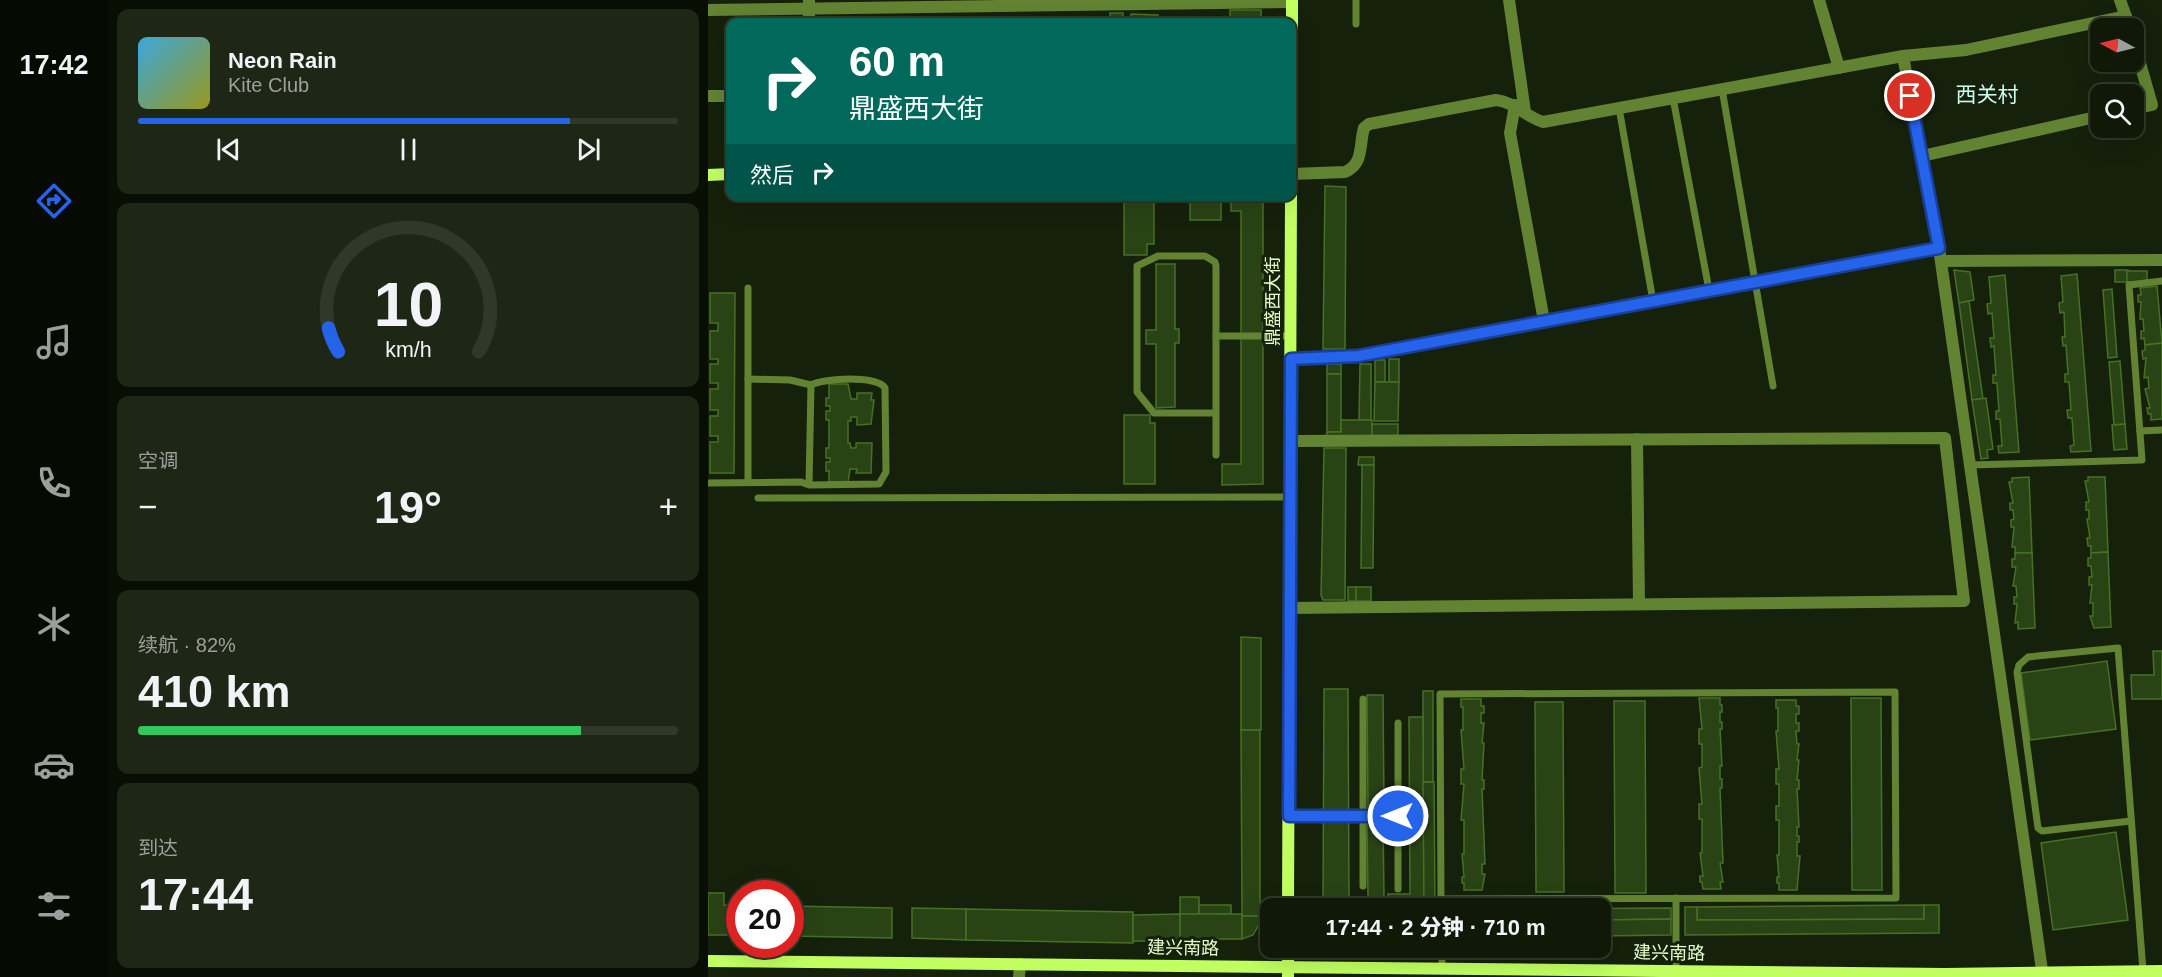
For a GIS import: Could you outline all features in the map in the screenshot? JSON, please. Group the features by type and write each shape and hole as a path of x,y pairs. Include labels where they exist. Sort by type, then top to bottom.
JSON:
{"street":[{"path":"1509,0 1520,108 1510,133 1544,321"},
{"path":"1819,0 1839,68"},
{"path":"1296,174 1345,172 1353,168 1358,161 1364,128 1369,124 1496,100 1520,108 1543,122 1903,56 1966,50 2126,16 2120,0"},
{"path":"708,10 809,4 1292,1 1292,18"},
{"path":"1903,56 1941,261 2043,975"},
{"path":"2142,72 2152,105 2144,107"},
{"path":"708,96 726,96"},
{"path":"1922,156 2090,118"},
{"path":"708,175 726,174"},
{"name":"鼎盛西大街","path":"1288,898 1291,201"},
{"path":"1291,359 1358,356 1939,248"},
{"path":"1941,261 2162,260"},
{"path":"1290,608 1964,601 1945,438 1291,441"},
{"path":"1637,439 1639,604"},
{"name":"建兴南路","path":"708,961 1019,970 1226,972 1414,973 1442,969 1480,973 1658,974 1676,971 1723,974 2043,975 2162,971"}],"lane":[{"path":"1356,0 1356,24"},
{"path":"1722,89 1753,281 1773,386"},
{"path":"1673,98 1709,290"},
{"path":"1619,108 1653,301"},
{"path":"1216,413 1154,413 1137,392 1137,266 1158,256 1205,256 1212,259 1216,266 1216,336 1216,413 1216,455"},
{"path":"1970,465 2142,460 2129,285 2162,281"},
{"path":"748,288 748,482"},
{"path":"1216,336 1291,336"},
{"path":"708,483 801,482 809,485 874,485 884,478 886,472 885,388 882,384 873,379 820,381 812,385 790,380 748,379"},
{"path":"809,485 812,385"},
{"path":"2140,431 2162,430"},
{"path":"758,498 1290,497"},
{"path":"2131,821 2042,831 2038,828 2017,672 2019,665 2028,657 2118,648 2143,971"},
{"path":"1442,898 1440,694 1895,692 1896,898 1611,898"},
{"path":"1363,699 1363,886"},
{"path":"1398,723 1398,889"},
{"path":"1289,816 1398,816"},
{"path":"1676,898 1676,971"},
{"path":"1442,958 1442,969"}],"building":[{"path":"1230,10 1261,10 1261,18 1230,18"},
{"path":"1110,13 1123,13 1123,18 1110,18"},
{"path":"1131,14 1158,15 1158,18 1131,18"},
{"path":"1325,186 1346,187 1345,349 1323,349"},
{"path":"1124,201 1154,201 1154,244 1147,244 1147,255 1124,255"},
{"path":"1190,201 1221,201 1221,220 1190,220"},
{"path":"1231,201 1263,201 1263,484 1222,485 1222,464 1241,464 1241,211 1231,211"},
{"path":"1156,264 1175,264 1175,329 1179,329 1179,343 1175,343 1175,407 1156,408 1156,344 1146,344 1146,330 1156,330"},
{"path":"1954,270 1970,272 1974,300 1959,303"},
{"path":"2115,270 2128,270 2127,282 2115,282"},
{"path":"2127,271 2147,271 2147,282 2127,282"},
{"path":"2077,274 2091,451 2071,452 2070,446 2074,445 2072,418 2068,418 2067,410 2071,410 2069,382 2065,382 2065,374 2068,374 2066,345 2063,346 2062,337 2065,337 2064,312 2060,313 2059,303 2063,302 2061,276"},
{"path":"2005,275 2019,452 1999,453 1998,446 2002,446 2000,419 1996,419 1996,411 1999,411 1997,383 1993,383 1993,375 1996,375 1994,346 1991,347 1990,338 1994,338 1992,313 1988,314 1987,304 1991,303 1989,277"},
{"path":"2157,286 2162,343 2145,345 2144,338 2141,339 2141,331 2144,331 2143,319 2140,319 2141,302 2138,302 2138,295 2141,295 2140,288"},
{"path":"2112,289 2117,357 2108,358 2103,290"},
{"path":"710,293 735,293 734,473 710,473 710,442 718,442 718,436 710,436 710,416 718,416 718,410 710,410 710,389 718,389 718,383 710,383 710,364 718,364 718,359 710,359 710,331 718,331 718,323 710,323"},
{"path":"1969,301 1983,399 1972,400 1959,303"},
{"path":"2162,343 2162,419 2151,420 2151,414 2148,414 2147,408 2150,408 2145,389 2149,388 2148,377 2144,378 2146,358 2143,359 2142,351 2145,350 2145,345"},
{"path":"1389,359 1399,359 1399,382 1389,382"},
{"path":"1375,360 1385,360 1385,382 1375,382"},
{"path":"2120,361 2125,424 2114,425 2109,362"},
{"path":"1327,364 1341,364 1341,374 1327,374"},
{"path":"1360,364 1371,364 1371,420 1359,420"},
{"path":"1327,374 1341,374 1341,432 1327,432"},
{"path":"1375,382 1399,382 1398,421 1374,421"},
{"path":"829,384 848,384 851,399 857,399 857,393 872,393 871,400 874,400 871,424 857,425 857,417 851,417 851,421 848,421 848,443 851,448 856,448 856,443 872,443 871,473 856,473 857,469 850,469 848,482 829,482 829,471 826,471 826,462 830,462 830,458 826,458 826,448 829,448 829,420 826,420 826,411 830,411 830,406 826,406 826,398 829,398"},
{"path":"1986,398 1993,449 1987,450 1988,458 1981,459 1972,400"},
{"path":"1124,415 1150,415 1150,423 1155,423 1155,484 1124,484"},
{"path":"1341,420 1372,420 1372,437 1326,436 1327,432 1341,432"},
{"path":"1372,424 1398,424 1398,437 1372,437"},
{"path":"2125,424 2127,449 2114,450 2112,425"},
{"path":"1324,448 1346,448 1345,600 1323,600 1321,595"},
{"path":"1359,457 1374,457 1374,465 1358,465"},
{"path":"1362,465 1374,465 1373,568 1361,568"},
{"path":"2029,477 2032,553 2015,553 2015,547 2012,547 2014,527 2011,527 2011,520 2014,519 2013,510 2010,510 2010,503 2013,503 2009,482 2012,482 2012,478"},
{"path":"2088,477 2105,477 2108,552 2091,553 2091,546 2088,546 2089,510 2086,510 2086,502 2089,502 2085,481 2088,481"},
{"path":"2108,552 2111,627 2094,628 2090,616 2093,616 2093,603 2090,603 2092,585 2089,585 2089,577 2092,577 2088,558 2091,558 2091,553"},
{"path":"2015,553 2032,553 2035,628 2018,629 2018,622 2015,623 2017,604 2014,604 2014,597 2017,597 2016,586 2013,586 2016,567 2012,567 2012,559 2015,559"},
{"path":"1348,587 1356,587 1356,601 1348,601"},
{"path":"1356,587 1371,587 1371,601 1356,601"},
{"path":"1241,637 1261,638 1261,730 1241,730"},
{"path":"2153,651 2162,651 2162,699 2132,699 2131,675 2154,675"},
{"path":"2107,661 2116,729 2030,740 2021,673"},
{"path":"1324,689 1348,689 1349,898 1323,898"},
{"path":"1423,691 1433,691 1433,782 1423,782"},
{"path":"1367,695 1383,695 1384,808 1368,808"},
{"path":"1699,698 1720,698 1720,705 1722,705 1722,712 1720,712 1722,766 1720,766 1720,779 1722,779 1722,788 1720,788 1723,863 1720,863 1723,882 1720,882 1721,889 1703,889 1702,882 1700,882 1700,876 1703,876 1700,853 1702,853 1702,819 1699,819 1699,804 1702,804 1699,768 1702,767 1702,744 1699,744 1699,729 1702,729"},
{"path":"1851,698 1881,698 1882,890 1852,890"},
{"path":"1461,699 1481,699 1481,706 1484,706 1484,713 1481,713 1481,723 1484,723 1482,780 1484,780 1484,789 1482,789 1485,864 1482,864 1482,874 1485,874 1482,890 1464,890 1464,883 1462,883 1462,877 1464,877 1462,854 1464,854 1464,820 1461,820 1464,784 1461,784 1461,769 1464,769"},
{"path":"1776,700 1796,700 1796,706 1799,706 1799,714 1796,714 1796,723 1799,723 1799,731 1796,731 1797,744 1799,744 1797,856 1800,856 1797,890 1779,890 1779,883 1777,883 1777,877 1779,877 1777,855 1779,855 1779,820 1776,820 1776,806 1779,806 1779,784 1776,784 1776,769 1779,769"},
{"path":"1614,701 1645,701 1646,893 1615,893"},
{"path":"1535,702 1563,702 1564,892 1536,892"},
{"path":"1409,717 1423,717 1424,898 1388,898 1388,894 1410,894"},
{"path":"1241,730 1260,730 1260,916 1242,916"},
{"path":"1423,782 1434,782 1435,898 1424,898"},
{"path":"1367,823 1383,823 1384,897 1368,897"},
{"path":"2116,832 2128,920 2053,930 2041,843"},
{"path":"708,893 724,893 726,935 708,935"},
{"path":"1180,897 1199,897 1199,915 1180,914"},
{"path":"1199,905 1231,905 1231,914 1199,915"},
{"path":"1924,905 1924,919 1697,920 1697,907"},
{"path":"1924,905 1939,905 1939,933 1685,935 1685,907 1697,907 1697,920 1924,919"},
{"path":"804,906 892,908 892,938 804,936"},
{"path":"912,908 966,909 966,940 912,938"},
{"path":"1611,908 1671,908 1671,919 1611,920"},
{"path":"966,909 1133,912 1133,943 966,940"},
{"path":"1180,914 1180,941 1133,941 1133,915"},
{"path":"1180,914 1242,914 1242,939 1180,939"},
{"path":"1242,916 1260,916 1260,923 1253,935 1242,939"},
{"path":"1671,919 1671,935 1611,936 1611,920"}],"district":[{"name":"西关村","path":"1987,95"}],"route":[{"path":"1398,816 1289,816 1291,359 1358,356 1939,248 1910,96"}]}
